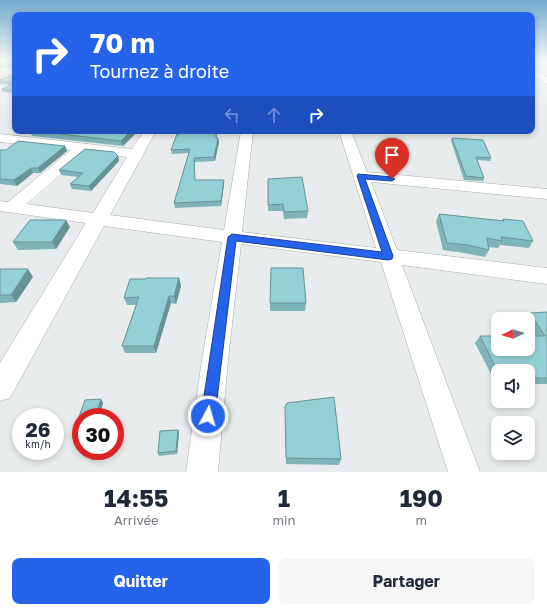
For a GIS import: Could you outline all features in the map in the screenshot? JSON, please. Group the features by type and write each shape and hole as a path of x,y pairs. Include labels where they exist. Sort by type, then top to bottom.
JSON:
{"street":[{"path":"0,388 148,134"},
{"path":"202,472 215,360 247,134"},
{"path":"346,134 464,472"},
{"path":"0,138 137,154"},
{"path":"5,207 82,148"},
{"path":"360,176 547,194"},
{"path":"5,207 547,276"}],"building":[{"path":"12,84 12,90 2,89"},
{"path":"61,134 128,134 121,141"},
{"path":"177,134 216,134 216,138 218,138 214,157 194,158 195,180 224,180 221,201 174,203 190,149 171,150"},
{"path":"452,138 483,140 491,158 476,157 484,178 466,176"},
{"path":"18,141 65,146 38,168 31,168 14,180 0,179 0,150 6,150"},
{"path":"85,149 114,152 118,156 89,186 70,184 83,173 59,170"},
{"path":"302,177 308,211 284,212 283,204 268,205 268,179"},
{"path":"439,214 504,221 503,219 523,221 533,241 501,237 502,241 487,238 489,250 468,245 447,243"},
{"path":"30,220 66,220 52,242 13,242"},
{"path":"271,268 303,268 306,303 270,303"},
{"path":"0,269 28,269 11,295 0,295"},
{"path":"179,278 174,296 169,296 154,346 122,346 139,297 124,298 130,279"},
{"path":"547,312 547,378 535,378 535,364 494,364 480,336 491,336 491,356 535,356 535,336 545,336 535,321 535,313"},
{"path":"334,397 341,459 286,458 285,407 287,403"},
{"path":"101,399 98,408 82,408 85,400"},
{"path":"178,430 176,451 158,453 160,431"}],"route":[{"path":"208,416 232,237 388,256 360,176 392,179"}]}
